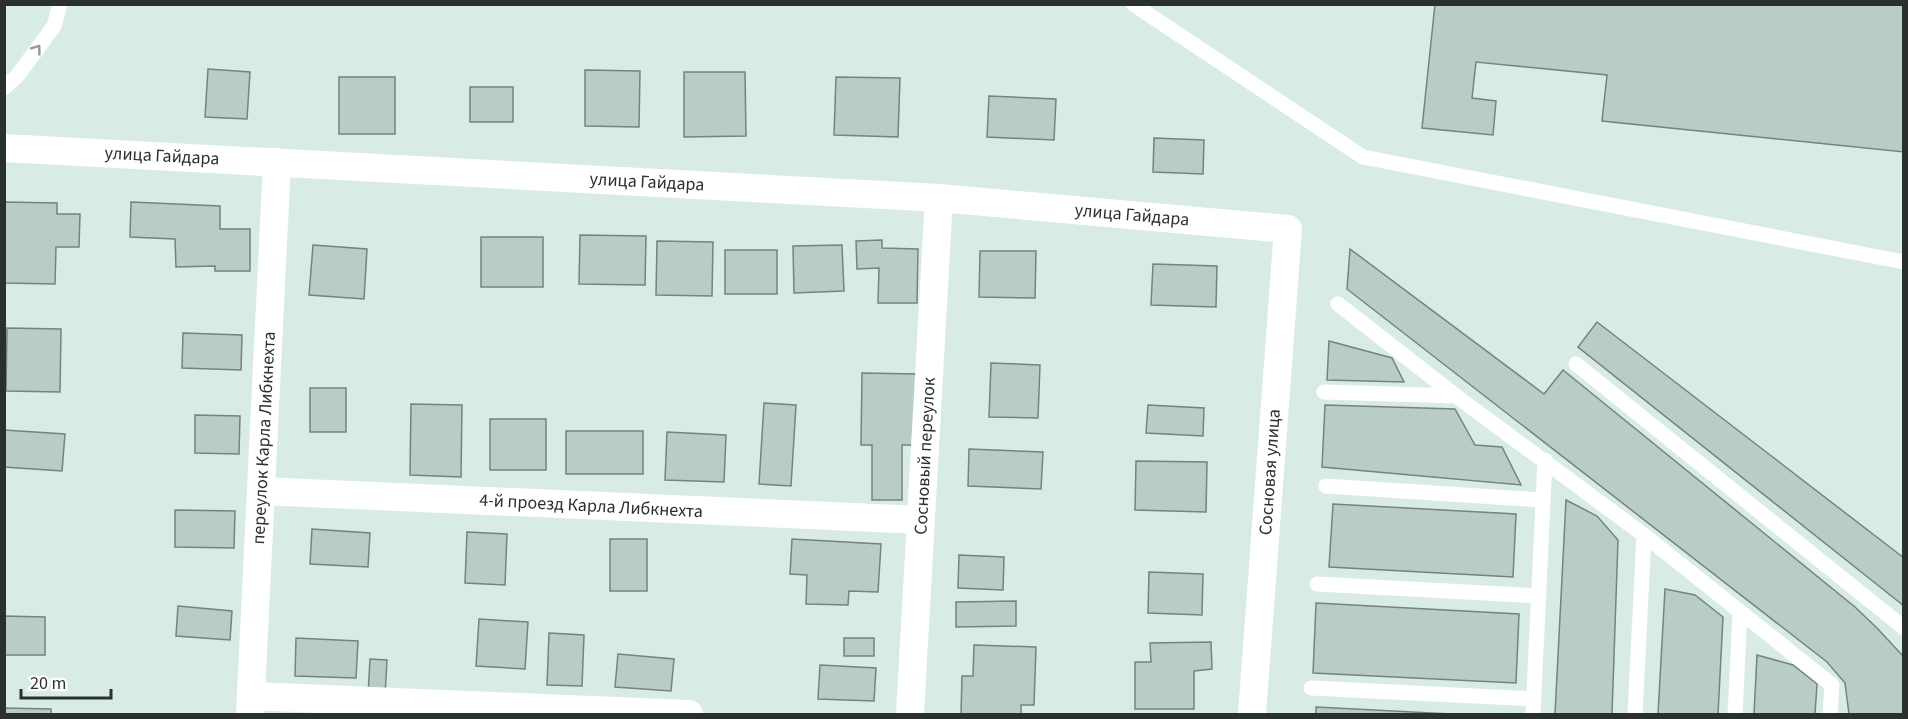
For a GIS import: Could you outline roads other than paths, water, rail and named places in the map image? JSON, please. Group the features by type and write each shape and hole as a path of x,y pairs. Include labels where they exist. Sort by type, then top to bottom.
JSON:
{"street":[{"name":"улица Гайдара","path":"4,148 939,198 1288,229"},
{"name":"переулок Карла Либкнехта","path":"251,705 277,162"},
{"name":"Сосновый переулок","path":"910,714 939,198"},
{"name":"Сосновая улица","path":"1252,714 1288,229"},
{"name":"4-й проезд Карла Либкнехта","path":"261,491 921,520"},
{"path":"251,705 689,714"}],"lane":[{"path":"4,88 18,75 54,26 60,4"},
{"path":"1133,4 1363,157 1904,262"},
{"path":"1338,304 1456,396 1644,535 1832,685 1830,714"},
{"path":"1576,364 1904,628"},
{"path":"1324,392 1456,396"},
{"path":"1533,714 1545,460"},
{"path":"1326,486 1542,500"},
{"path":"1635,714 1644,535"},
{"path":"1317,584 1538,596"},
{"path":"1735,714 1740,613"},
{"path":"1311,688 1534,699"}]}
